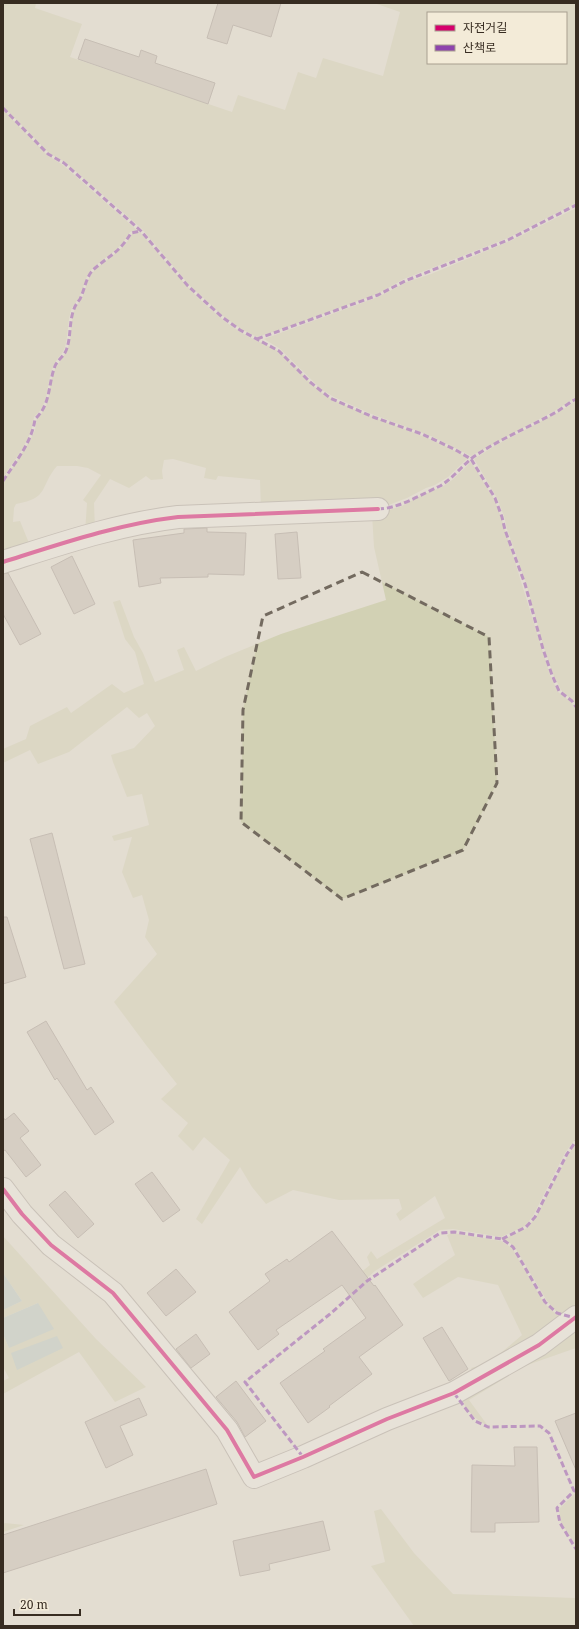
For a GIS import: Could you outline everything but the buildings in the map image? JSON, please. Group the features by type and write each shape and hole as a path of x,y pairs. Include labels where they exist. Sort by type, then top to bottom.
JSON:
{"street":[{"path":"3,562 95,534 151,520 178,517 378,509"},
{"path":"3,1189 22,1214 51,1245 113,1293 227,1430 254,1477 454,1393 538,1345 576,1317"}],"highlighted area":[{"path":"362,572 489,637 497,783 463,850 342,899 241,822 243,710 263,616"}],"green space":[{"path":"3,3 36,3 35,8 82,24 70,57 232,112 238,95 285,110 298,72 316,78 323,58 383,76 400,12 374,3 576,3 576,203 508,238 404,279 377,294 257,337 241,329 223,316 189,285 142,229 65,162 49,153 3,106"},
{"path":"3,110 47,155 63,165 137,230 130,232 118,248 93,268 88,274 79,298 72,308 69,317 65,347 51,372 43,406 34,417 30,434 26,442 3,478"},
{"path":"576,208 576,397 556,410 471,456 431,436 369,413 334,397 322,390 279,348 264,339 378,297 407,282 431,274 510,241"},
{"path":"140,232 179,277 210,308 238,331 278,351 324,394 349,407 435,441 468,458 448,477 435,485 386,506 261,510 260,480 218,476 216,480 204,478 206,468 173,459 164,460 162,471 163,479 151,480 146,476 129,488 110,479 94,503 95,530 85,533 87,503 83,500 101,475 88,468 77,466 57,466 51,473 39,495 27,502 16,504 14,508 13,522 20,521 31,548 3,559 3,482 29,442 35,430 37,418 45,409 53,374 67,351 70,342 72,317 75,308 82,298 92,273 119,250 132,234"},
{"path":"576,401 576,704 561,690 553,674 504,516 497,498 474,459 496,445 559,412"},
{"path":"471,462 494,499 501,517 550,675 558,692 571,702 576,710 576,1138 565,1153 533,1216 525,1226 501,1237 453,1229 440,1230 375,1271 355,1289 348,1283 370,1265 367,1257 371,1251 377,1259 445,1218 435,1196 400,1221 396,1214 402,1209 399,1199 339,1200 293,1190 266,1204 252,1187 240,1167 202,1224 196,1219 230,1160 204,1137 193,1151 178,1136 188,1123 161,1099 177,1084 114,1002 157,954 145,937 149,920 142,895 133,898 122,872 132,837 114,841 112,836 149,825 142,794 127,797 111,755 134,748 155,726 147,713 139,718 127,707 69,752 38,764 30,750 3,763 3,749 26,739 30,726 67,707 71,713 112,684 124,693 144,684 135,652 125,639 113,602 120,600 134,637 143,653 155,682 184,670 177,650 184,647 196,671 225,657 281,634 386,600 374,547 372,514 402,506 422,495 442,487 452,480"},
{"path":"576,1144 576,1309 568,1314 557,1312 547,1301 514,1246 504,1239 527,1228 536,1217 568,1155"},
{"path":"453,1233 501,1241 512,1248 544,1303 556,1314 565,1317 476,1376 471,1368 489,1363 522,1335 498,1285 458,1277 423,1298 413,1284 455,1255 447,1235"},
{"path":"3,1236 96,1339 146,1387 115,1402 79,1352 3,1394 3,1381 9,1378 3,1367 3,1334 9,1348 38,1303 3,1318 3,1310 22,1301 3,1273"},
{"path":"576,1325 576,1348 513,1370 507,1377 469,1400 488,1426 468,1411 462,1398"},
{"path":"576,1492 576,1546 561,1522 559,1509"},
{"path":"381,1509 414,1553 453,1594 576,1598 576,1626 414,1626 371,1566 385,1562 374,1511"},
{"path":"3,1524 24,1525 3,1532"}],"shaded area":[{"path":"3,1273 22,1301 3,1310"},
{"path":"38,1303 54,1329 9,1348 3,1334 3,1318"},
{"path":"57,1336 63,1348 17,1370 11,1353"}],"marked path":[{"path":"3,108 48,154 64,163 141,231 188,286 222,317 240,330 279,351 310,382 330,398 373,417 422,434 471,459 495,498 525,584 543,649 552,675 559,691 572,701 576,707"},
{"path":"257,339 378,295 405,281 508,240 576,205"},
{"path":"3,481 23,451 31,436 35,419 47,401 55,366 67,348 74,308 80,299 89,275 94,269 119,249 131,233 141,231"},
{"path":"378,509 394,507 440,486 482,451 558,411 576,399"},
{"path":"502,1239 526,1227 535,1217 567,1154 576,1141"},
{"path":"303,1457 245,1382 330,1314 367,1281 440,1233 454,1232 502,1239 513,1247 545,1302 557,1313 575,1318"},
{"path":"454,1393 475,1421 488,1427 540,1426 549,1433 574,1491 557,1508 560,1523 576,1549"}],"cycle path":[{"path":"3,562 111,530 156,520 178,517 378,509"},
{"path":"3,1189 22,1214 51,1245 113,1293 227,1430 254,1477 303,1457 387,1419 454,1393 539,1345 576,1317"}]}
